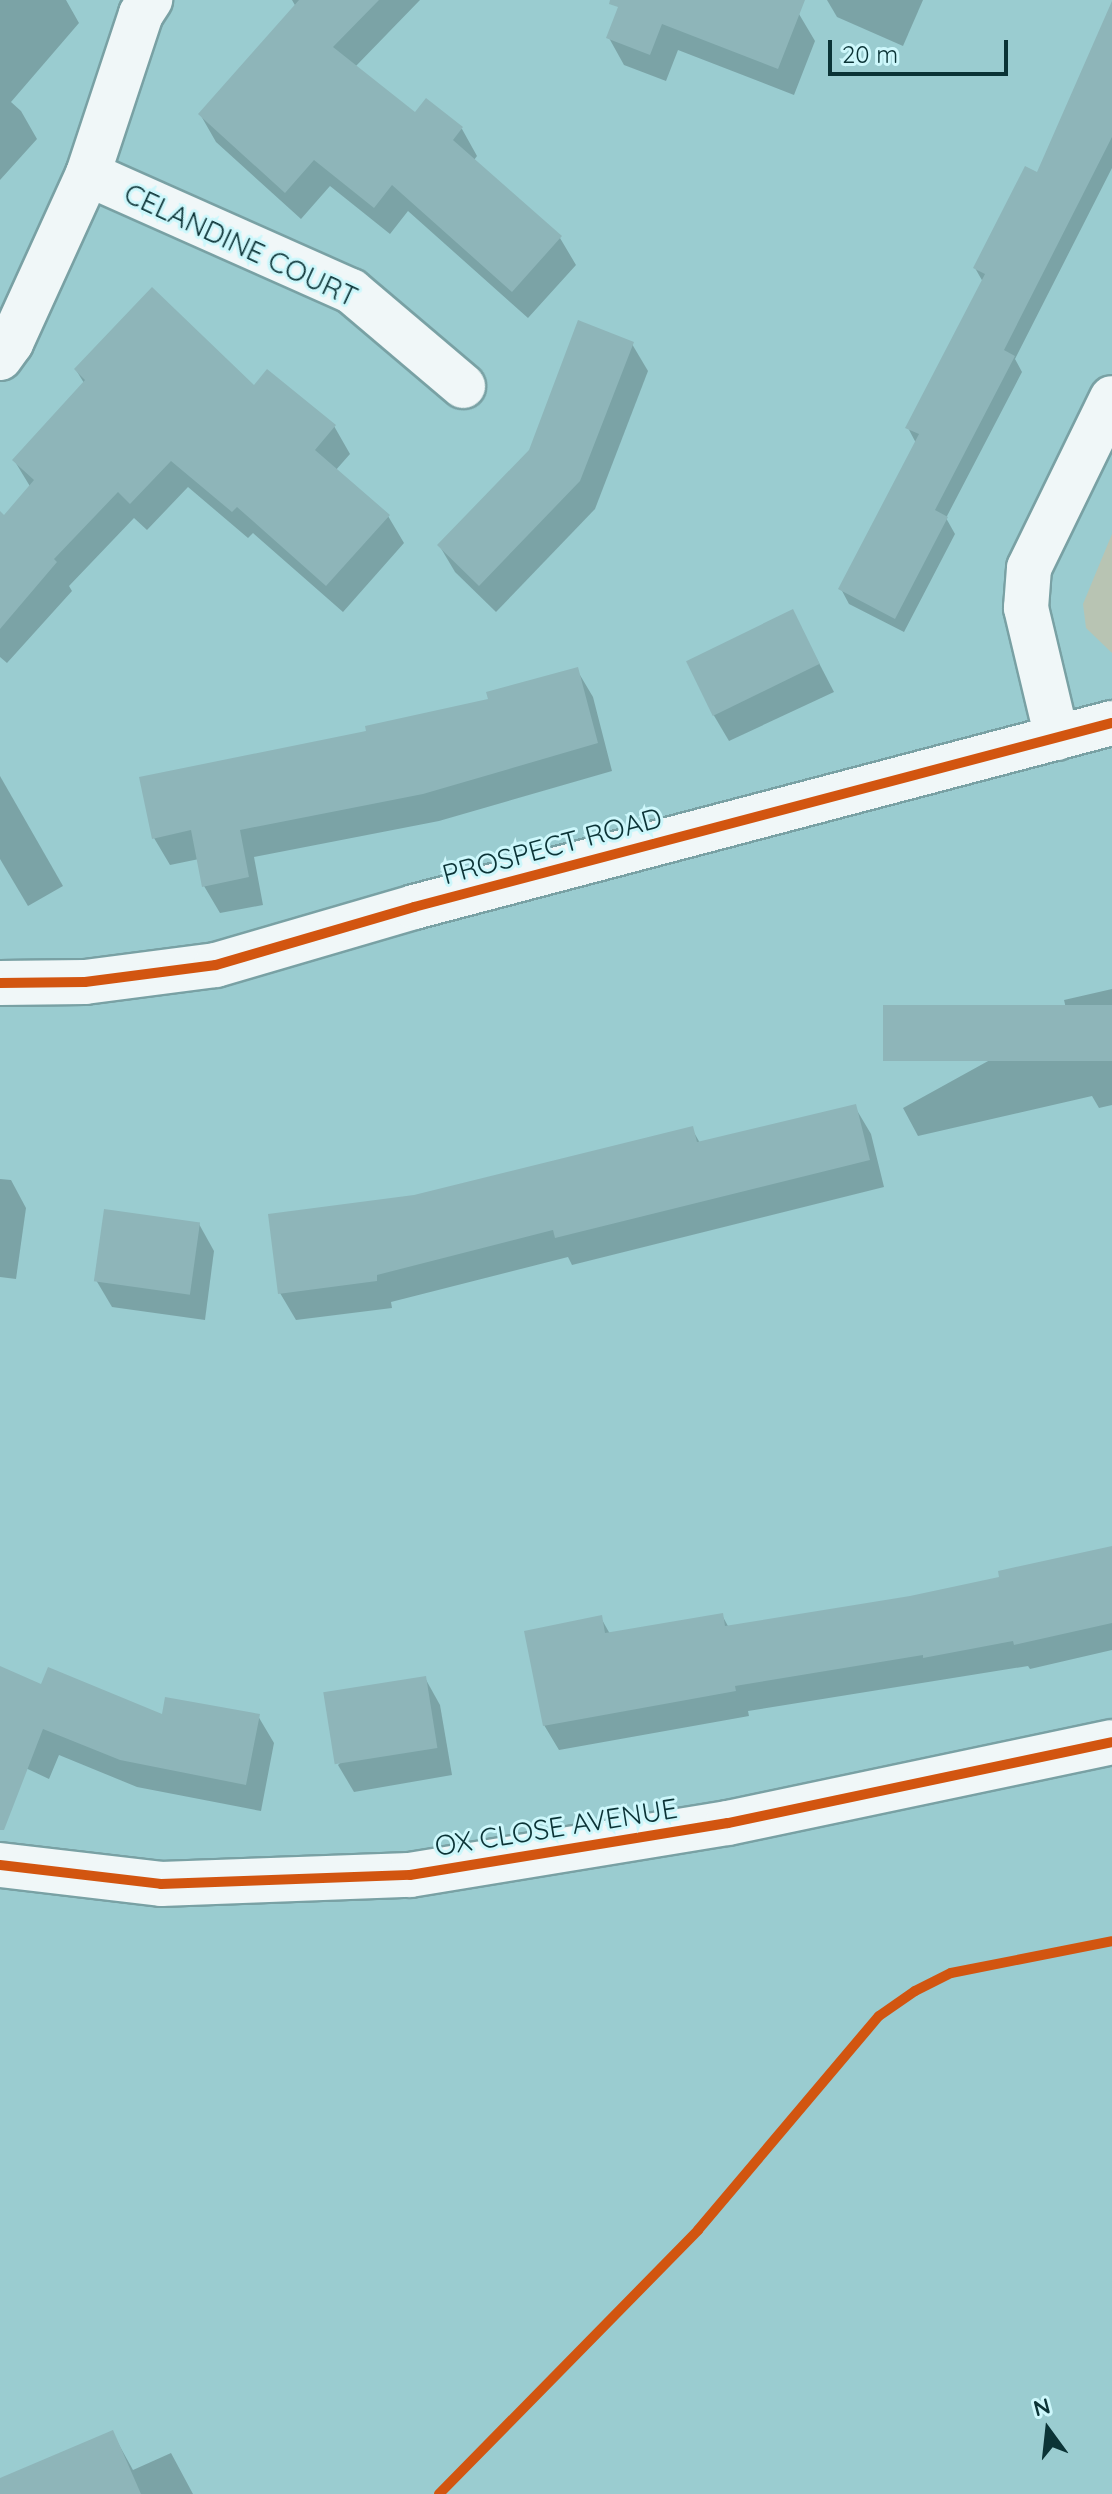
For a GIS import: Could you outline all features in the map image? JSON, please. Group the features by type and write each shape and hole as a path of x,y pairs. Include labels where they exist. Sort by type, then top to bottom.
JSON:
{"street":[{"path":"0,358 11,343 88,174 141,14 150,0"},
{"name":"CELANDINE COURT","path":"88,174 351,291 463,386"},
{"path":"1057,738 1026,608 1029,568 1112,398"},
{"name":"PROSPECT ROAD","path":"0,983 85,982 216,965 414,907 1112,723"},
{"name":"OX CLOSE AVENUE","path":"0,1865 161,1884 410,1875 728,1823 1112,1742"}],"green space":[{"path":"1112,534 1112,653 1086,628 1083,604"}],"building":[{"path":"299,0 379,0 333,47 415,112 426,98 463,127 453,140 562,236 512,292 392,185 374,208 314,160 285,193 198,114"},
{"path":"610,0 805,0 778,69 662,24 650,55 606,38 618,7 609,4"},
{"path":"1112,1 1112,137 1004,350 1015,356 935,510 948,517 895,619 838,589 919,434 905,428 985,274 973,268 1025,166 1037,172"},
{"path":"152,287 254,385 267,369 336,425 315,450 390,515 326,586 237,507 232,512 171,461 130,504 118,492 54,559 57,562 0,629 0,511 4,515 34,480 12,460 85,380 74,369"},
{"path":"578,320 634,342 580,481 479,586 437,545 529,450"},
{"path":"793,609 820,664 713,716 686,661"},
{"path":"578,667 598,743 423,794 240,830 249,877 202,887 191,830 152,839 139,777 366,731 365,726 488,699 486,692"},
{"path":"883,1005 1112,1005 1112,1061 883,1061"},
{"path":"856,1104 870,1160 555,1238 553,1230 377,1275 377,1281 278,1294 268,1214 414,1195 693,1126 697,1142"},
{"path":"104,1209 200,1222 190,1295 94,1281"},
{"path":"1112,1546 1112,1623 1014,1645 1013,1641 923,1658 923,1655 735,1686 736,1691 543,1726 524,1631 602,1615 605,1633 723,1613 725,1626 910,1596 999,1577 998,1571"},
{"path":"0,1666 41,1684 48,1667 162,1714 165,1697 260,1714 246,1785 120,1760 43,1729 4,1830 0,1830"},
{"path":"426,1676 437,1748 335,1764 323,1692"},
{"path":"113,2430 141,2494 0,2494 0,2478"}],"cycle path":[{"path":"0,983 85,982 216,965 414,907 1112,723"},
{"path":"0,1865 161,1884 410,1875 728,1823 1112,1742"},
{"path":"439,2494 698,2230 879,2016 915,1991 951,1973 1112,1941"}]}
